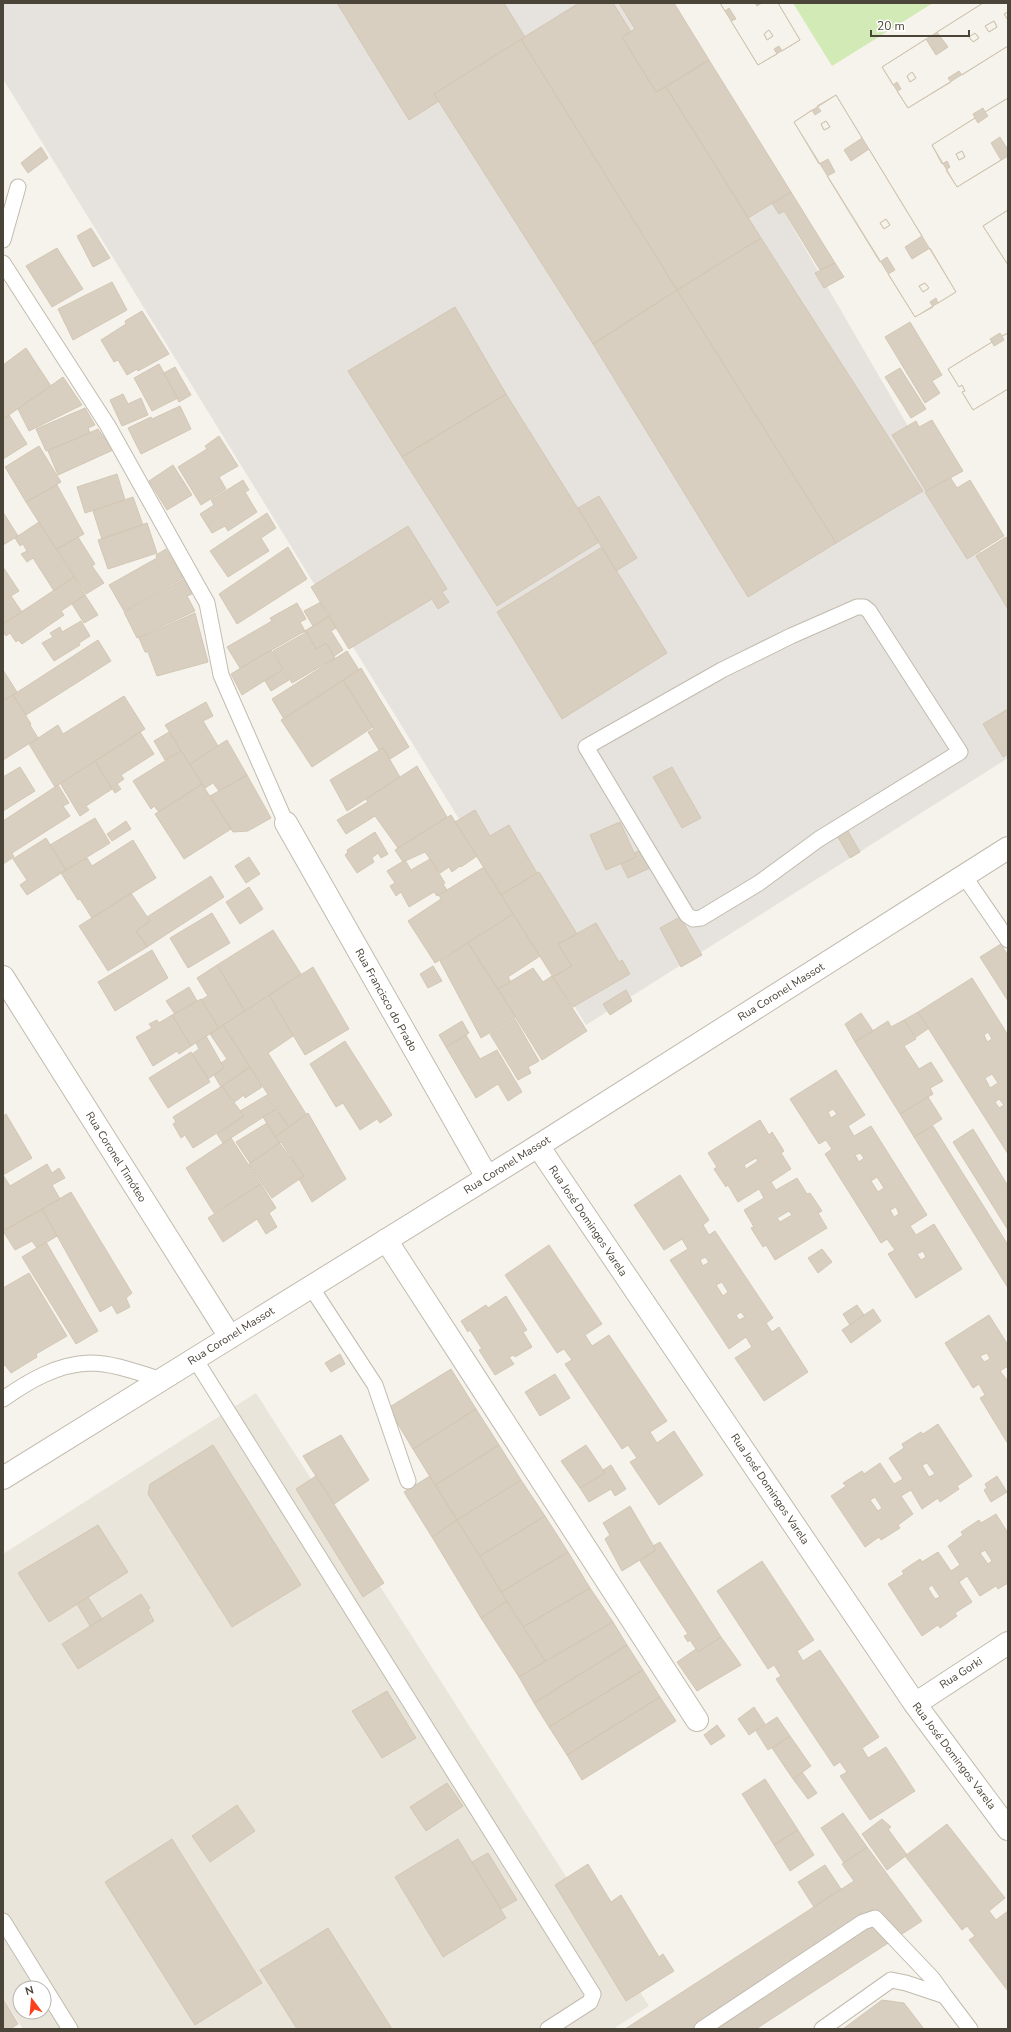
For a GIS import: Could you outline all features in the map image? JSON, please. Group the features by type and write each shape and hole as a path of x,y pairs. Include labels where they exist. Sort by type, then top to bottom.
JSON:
{"street":[{"name":"Rua Francisco do Prado","path":"286,823 487,1177"},
{"name":"Rua Coronel Massot","path":"3,1478 538,1146 1008,848"},
{"name":"Rua Coronel Timóteo","path":"3,977 230,1337"},
{"name":"Rua José Domingos Varela","path":"538,1146 914,1704 1008,1829"},
{"path":"386,1240 697,1720"},
{"name":"Rua Gorki","path":"914,1704 1008,1643"}],"lane":[{"path":"3,240 18,187"},
{"path":"3,263 108,426 207,603 220,675 286,823"},
{"path":"857,607 864,607 869,611 960,752 818,839 759,883 700,918 693,919 687,915 586,747 729,667 791,636 857,607"},
{"path":"964,876 1008,940"},
{"path":"311,1287 375,1386 408,1481"},
{"path":"194,1359 593,1994 590,2002 548,2029"},
{"path":"3,1399 33,1380 60,1367 90,1363 110,1366 162,1380"},
{"path":"702,2029 863,1922 875,1918 932,1978 970,2029"},
{"path":"3,1921 70,2029"},
{"path":"822,2029 891,1980 906,1983 944,1996"}],"shaded area":[{"path":"3,3 663,3 1008,599 1008,758 586,1025 3,79"},
{"path":"256,1393 649,2006 613,2029 23,2029 17,2020 52,2020 52,1980 12,1980 12,2012 3,1998 3,1554"}],"green space":[{"path":"793,3 933,3 832,66"}],"building":[{"path":"337,3 504,3 525,37 434,94 439,101 409,120"},
{"path":"579,3 613,3 631,32 622,37 656,92 666,87 761,238 677,290 521,39"},
{"path":"619,3 674,3 709,60 656,92 622,37 635,29"},
{"path":"720,3 778,3 800,40 758,65","holes":["769,30 773,36 767,40 764,34"]},
{"path":"720,3 755,3 757,6 762,3 778,3 800,40 782,51 779,46 774,49 777,54 758,65 731,21 736,19 729,8 725,11","holes":["769,30 773,36 767,40 764,34"]},
{"path":"983,3 1008,3 1008,12 1004,14 1008,20 1008,46 908,108 882,67","holes":["994,21 997,27 989,32 985,26","975,33 979,38 973,42 969,37","912,72 916,78 910,82 907,76"]},
{"path":"983,3 1008,3 1008,12 1004,14 1008,20 1008,46 962,75 959,71 948,78 951,82 908,108 897,91 901,89 897,82 893,85 882,67 926,39 936,55 948,47 937,32","holes":["994,21 997,27 989,32 985,26","975,33 979,38 973,42 969,37","912,72 916,78 910,82 907,76"]},
{"path":"521,39 677,290 593,344 434,94"},
{"path":"709,60 791,192 748,218 666,87"},
{"path":"836,95 956,292 915,317 794,122","holes":["826,121 830,127 824,130 821,124","886,219 890,225 884,229 880,223","925,283 929,288 923,292 919,286"]},
{"path":"836,95 862,138 844,150 851,161 869,149 922,236 905,247 912,259 930,248 956,292 938,303 936,298 930,302 933,307 915,317 888,274 895,270 887,257 880,262 827,176 835,172 828,159 819,164 794,122 812,110 815,115 821,111 817,106","holes":["826,121 830,127 824,130 821,124","886,219 890,225 884,229 880,223","925,283 929,288 923,292 919,286"]},
{"path":"1008,98 1008,156 957,187 932,145 975,118 973,114 983,108 985,112","holes":["962,151 965,157 959,160 956,154"]},
{"path":"1008,98 1008,150 1000,137 991,143 1001,160 957,187 946,170 950,167 947,161 942,164 932,145 975,118 978,123 988,116 985,112","holes":["962,151 965,157 959,160 956,154"]},
{"path":"41,147 48,158 28,173 21,163"},
{"path":"791,192 835,263 820,270 784,211 779,214 772,203"},
{"path":"1008,210 1008,265 983,226"},
{"path":"1008,210 1008,265 983,226"},
{"path":"91,228 110,258 93,267 77,236"},
{"path":"761,238 923,491 836,543 677,290"},
{"path":"57,248 83,289 52,307 26,266"},
{"path":"835,263 844,277 824,288 815,273"},
{"path":"112,282 127,310 73,340 58,309"},
{"path":"677,290 836,543 748,597 593,344"},
{"path":"455,307 506,394 402,457 348,371"},
{"path":"142,311 169,354 138,371 137,369 127,375 118,360 114,362 101,340 126,324 125,321"},
{"path":"910,322 942,375 932,381 940,393 925,403 885,337"},
{"path":"1000,333 1002,336 1008,333 1008,389 973,410 962,392 965,391 962,385 959,387 948,369 992,342 990,339"},
{"path":"1008,333 1008,389 973,410 962,392 965,391 962,385 959,387 948,369 992,342 994,346 1004,340 1002,336"},
{"path":"26,348 51,386 3,419 3,365"},
{"path":"159,364 178,398 152,411 134,378"},
{"path":"175,367 191,395 179,402 164,373"},
{"path":"900,368 926,409 911,418 885,377"},
{"path":"63,377 82,405 29,431 18,409"},
{"path":"123,394 128,404 141,398 148,415 122,426 110,400"},
{"path":"506,394 599,542 497,606 402,457"},
{"path":"180,406 191,429 141,454 128,428"},
{"path":"85,408 95,425 88,428 90,433 46,451 36,429"},
{"path":"9,415 27,444 3,459 3,419"},
{"path":"932,420 963,471 926,491 892,435 916,421 919,427"},
{"path":"98,429 113,450 58,475 48,451"},
{"path":"219,436 238,466 219,477 226,489 201,505 178,467 207,449 205,446"},
{"path":"39,446 61,482 26,502 5,467"},
{"path":"173,465 192,495 167,510 149,481"},
{"path":"117,474 125,500 85,513 77,487"},
{"path":"950,477 957,488 970,480 1004,536 967,559 925,492"},
{"path":"243,480 249,490 245,492 257,512 228,531 225,526 212,533 200,514 214,505 211,500"},
{"path":"57,485 84,534 56,549 26,502"},
{"path":"599,496 637,558 616,571 578,508"},
{"path":"133,497 143,525 102,539 93,511"},
{"path":"3,512 18,536 3,545"},
{"path":"267,513 276,528 261,538 269,551 228,577 210,551"},
{"path":"39,522 74,577 54,591 33,558 27,562 21,554 27,551 23,544 20,546 15,538"},
{"path":"147,523 157,553 108,569 98,540"},
{"path":"408,526 447,589 442,592 449,602 438,609 432,599 349,649 311,587"},
{"path":"78,537 95,564 92,566 104,583 86,594 57,549"},
{"path":"1006,537 1008,541 1008,609 976,556"},
{"path":"288,547 307,579 237,624 219,594"},
{"path":"602,547 667,653 562,719 497,612"},
{"path":"166,549 183,578 124,611 109,585 157,558 156,555"},
{"path":"3,567 19,591 11,596 22,612 3,624"},
{"path":"74,577 85,595 61,611 64,615 22,644 18,640 16,642 10,633 6,636 3,631 3,624"},
{"path":"184,579 192,594 187,596 195,611 137,638 124,612"},
{"path":"85,595 98,615 84,623 72,604"},
{"path":"321,602 330,616 313,626 304,611"},
{"path":"297,603 306,619 300,622 305,631 240,668 227,647 272,621 270,618"},
{"path":"195,613 208,662 157,676 148,652 145,652 139,638"},
{"path":"330,616 336,628 331,631 343,650 334,656 326,643 316,649 307,632 303,632"},
{"path":"81,621 90,636 79,643 80,645 54,661 42,643 53,637 50,633 60,627 62,632"},
{"path":"307,632 316,649 326,643 335,658 292,683 273,651"},
{"path":"98,640 111,661 26,715 13,695"},
{"path":"271,650 283,669 242,695 231,674"},
{"path":"347,651 359,670 284,719 272,699"},
{"path":"361,668 409,747 390,759 383,748 379,750 368,732 374,729 343,680"},
{"path":"3,670 17,692 3,701"},
{"path":"283,670 289,680 271,691 265,681"},
{"path":"343,680 373,727 312,767 281,720"},
{"path":"13,695 38,738 3,760 3,701"},
{"path":"124,696 145,729 55,787 29,744 58,725 63,734"},
{"path":"206,702 213,716 203,721 218,746 190,764 165,725"},
{"path":"1008,709 1008,754 1003,757 983,724"},
{"path":"140,732 154,754 121,775 124,779 117,784 121,789 115,793 95,761"},
{"path":"169,732 181,751 165,760 154,741"},
{"path":"227,740 247,775 219,791 213,783 205,788 190,764"},
{"path":"383,748 400,777 347,811 330,780"},
{"path":"181,751 202,784 159,812 154,806 151,809 133,781"},
{"path":"95,761 112,789 86,806 89,810 80,816 60,783"},
{"path":"417,766 447,817 398,848 375,816 346,834 337,820 368,802 366,799"},
{"path":"20,767 35,791 3,811 3,777"},
{"path":"672,767 701,818 682,828 653,777"},
{"path":"247,775 271,818 248,831 233,832 210,796"},
{"path":"202,784 231,829 184,859 155,814"},
{"path":"58,785 69,803 63,806 70,816 12,853 14,857 3,864 3,821"},
{"path":"475,810 490,836 509,825 537,873 501,895 455,822"},
{"path":"451,815 477,856 452,872 449,867 440,873 425,852 403,862 395,850"},
{"path":"95,818 110,843 66,870 50,845"},
{"path":"126,821 131,829 112,841 107,834"},
{"path":"620,822 636,857 606,870 590,835"},
{"path":"845,826 860,852 850,858 835,832"},
{"path":"375,832 388,854 381,858 378,853 372,858 374,862 357,873 345,855 348,852 347,850"},
{"path":"46,838 66,870 27,895 20,885 27,880 13,859"},
{"path":"133,840 156,878 92,918 80,899 78,900 61,873 87,858 92,866"},
{"path":"641,850 650,868 628,878 621,864 636,857 634,853"},
{"path":"249,857 260,874 246,883 235,866"},
{"path":"430,859 445,883 443,884 447,890 437,896 434,892 409,907 401,892 396,896 390,886 395,883 387,871 405,860 411,870"},
{"path":"484,867 513,914 435,963 408,921 441,899 439,895"},
{"path":"539,872 577,934 558,944 572,966 553,977 501,895"},
{"path":"211,876 224,897 147,947 136,931 150,921 147,917"},
{"path":"249,887 263,909 240,924 226,902"},
{"path":"131,893 150,921 136,931 147,947 108,971 79,926"},
{"path":"212,913 230,943 188,968 170,938"},
{"path":"513,914 540,956 508,977 511,982 498,989 468,943"},
{"path":"680,917 702,955 681,967 660,928"},
{"path":"596,923 619,962 622,960 630,974 573,1007 553,977 572,966 558,944"},
{"path":"273,930 301,974 245,1011 217,965"},
{"path":"468,943 516,1017 481,1038 440,961"},
{"path":"1001,944 1008,956 1008,1001 980,957"},
{"path":"152,950 168,978 115,1011 98,982"},
{"path":"217,965 245,1011 219,1028 201,1000 208,996 197,978"},
{"path":"433,966 442,981 428,988 420,974"},
{"path":"313,967 349,1029 305,1055 269,995"},
{"path":"533,968 543,982 552,976 587,1031 542,1060 498,989"},
{"path":"972,978 1008,1035 1008,1154 918,1012","holes":["988,1032 992,1039 987,1042 984,1035","992,1074 998,1083 990,1088 985,1078","999,1099 1004,1105 999,1108 995,1102"]},
{"path":"189,987 197,1001 175,1014 166,1001"},
{"path":"626,990 632,1001 610,1015 603,1004"},
{"path":"269,995 293,1036 268,1053 306,1114 289,1127 223,1025"},
{"path":"201,999 219,1028 191,1046 172,1015"},
{"path":"918,1012 929,1028 916,1037 904,1020"},
{"path":"861,1013 873,1031 855,1042 845,1024"},
{"path":"172,1015 191,1046 179,1054 177,1051 153,1066 136,1037 152,1028 149,1024 157,1020 159,1023"},
{"path":"515,1019 539,1061 528,1067 531,1073 518,1080 490,1034"},
{"path":"904,1020 916,1039 904,1046 919,1069 931,1062 943,1081 930,1088 933,1094 900,1114 855,1042 888,1021 891,1027"},
{"path":"462,1021 469,1033 446,1047 439,1035"},
{"path":"223,1025 250,1067 221,1087 214,1075 224,1068 221,1063 227,1059 210,1034"},
{"path":"466,1035 480,1059 497,1050 522,1092 508,1101 498,1084 476,1098 446,1047"},
{"path":"206,1036 224,1068 208,1079 192,1054 199,1049 196,1043"},
{"path":"345,1041 392,1115 380,1123 377,1119 360,1130 343,1103 336,1107 310,1064"},
{"path":"191,1052 210,1082 168,1108 149,1078"},
{"path":"250,1067 262,1087 245,1098 244,1095 233,1103 222,1086"},
{"path":"836,1070 865,1115 848,1126 854,1136 871,1126 927,1215 910,1226 916,1235 934,1224 962,1269 916,1298 888,1254 895,1250 887,1239 881,1243 825,1154 832,1149 826,1140 819,1144 790,1099","holes":["833,1109 837,1114 831,1118 828,1112","860,1153 864,1158 859,1162 855,1155","877,1177 884,1188 878,1192 871,1181","896,1207 899,1214 894,1217 890,1210","923,1251 926,1257 921,1260 917,1254"]},
{"path":"222,1086 244,1116 193,1148 185,1135 181,1138 173,1124 176,1122 173,1117"},
{"path":"267,1095 276,1109 223,1143 217,1134 244,1116 240,1111"},
{"path":"928,1097 942,1119 914,1137 900,1114"},
{"path":"276,1109 289,1127 275,1137 263,1117"},
{"path":"308,1113 346,1179 312,1202 299,1179 304,1176 275,1137"},
{"path":"6,1114 32,1158 3,1175 3,1116"},
{"path":"760,1120 769,1135 772,1132 784,1151 781,1153 791,1169 771,1182 776,1190 797,1178 807,1194 810,1193 822,1211 818,1213 827,1228 775,1260 766,1245 763,1247 751,1228 754,1227 744,1210 764,1198 759,1189 738,1202 728,1185 726,1187 714,1169 717,1167 708,1153","holes":["756,1158 758,1161 746,1169 744,1165","789,1211 792,1215 780,1222 777,1218"]},
{"path":"267,1123 280,1143 250,1163 236,1142"},
{"path":"933,1126 1008,1245 1008,1288 914,1137"},
{"path":"973,1129 1008,1186 1008,1230 953,1142"},
{"path":"231,1138 261,1184 214,1213 186,1168"},
{"path":"281,1142 304,1176 272,1198 249,1164"},
{"path":"47,1164 52,1173 59,1168 65,1178 52,1185 60,1199 3,1231 3,1175 10,1186"},
{"path":"680,1175 709,1220 703,1225 709,1235 715,1231 773,1318 766,1323 772,1332 779,1327 808,1372 764,1401 735,1358 752,1347 746,1337 729,1349 670,1260 688,1249 682,1239 664,1250 634,1205","holes":["705,1257 709,1262 703,1266 700,1260","722,1282 728,1292 723,1296 716,1285","741,1312 745,1317 739,1320 736,1315"]},
{"path":"261,1184 276,1208 269,1213 277,1227 266,1234 257,1219 223,1242 208,1218"},
{"path":"71,1192 132,1293 126,1298 130,1307 117,1314 112,1305 100,1312 42,1209"},
{"path":"42,1209 57,1236 37,1248 32,1241 15,1250 3,1231"},
{"path":"46,1242 98,1331 76,1344 22,1257"},
{"path":"549,1245 602,1324 585,1335 592,1346 609,1335 667,1421 650,1432 657,1443 674,1431 703,1475 659,1505 630,1462 637,1458 628,1445 622,1449 565,1364 572,1360 564,1349 557,1353 505,1275"},
{"path":"822,1249 832,1262 818,1273 808,1258"},
{"path":"29,1273 67,1336 36,1354 37,1357 11,1373 5,1365 3,1366 3,1288"},
{"path":"506,1296 527,1330 523,1332 532,1347 515,1357 514,1355 509,1357 514,1364 495,1375 479,1350 482,1349 470,1330 468,1332 461,1321 486,1305 488,1308"},
{"path":"857,1305 864,1315 850,1325 843,1314"},
{"path":"873,1309 881,1321 851,1343 842,1330"},
{"path":"989,1315 1008,1345 1008,1366 1000,1371 1008,1381 1008,1444 980,1398 985,1395 979,1384 973,1388 945,1343","holes":["987,1353 990,1359 984,1362 980,1356"]},
{"path":"340,1354 345,1364 331,1372 325,1363"},
{"path":"451,1369 476,1409 413,1449 388,1408"},
{"path":"555,1374 570,1398 540,1416 525,1392"},
{"path":"476,1409 499,1445 435,1485 413,1449"},
{"path":"938,1424 972,1476 957,1486 959,1489 940,1502 938,1498 922,1509 911,1490 901,1496 913,1514 898,1525 900,1528 881,1540 879,1537 865,1547 831,1496 846,1486 843,1483 862,1471 864,1474 880,1463 894,1484 903,1479 889,1458 904,1448 902,1444 921,1432 923,1434","holes":["927,1463 935,1474 929,1477 922,1465","875,1497 882,1508 878,1511 870,1500"]},
{"path":"341,1435 369,1480 334,1504 303,1456"},
{"path":"213,1445 301,1585 232,1627 148,1494 150,1484"},
{"path":"499,1445 521,1480 457,1520 435,1485"},
{"path":"586,1445 605,1473 580,1488 561,1461"},
{"path":"611,1465 626,1489 615,1496 611,1489 589,1502 580,1488 605,1473 603,1470"},
{"path":"316,1476 384,1583 363,1597 296,1489"},
{"path":"430,1476 457,1520 432,1537 404,1492"},
{"path":"997,1476 1007,1492 991,1502 984,1490 987,1488 985,1484"},
{"path":"521,1480 545,1516 480,1556 457,1520"},
{"path":"630,1506 656,1550 622,1571 605,1539 610,1535 603,1523"},
{"path":"996,1514 1008,1533 1008,1583 998,1589 996,1586 980,1596 967,1576 959,1582 972,1602 955,1613 957,1616 940,1628 938,1625 922,1636 888,1584 904,1574 902,1571 920,1559 922,1562 938,1552 951,1571 960,1565 948,1546 963,1535 961,1532 979,1520 981,1523","holes":["985,1550 992,1561 988,1564 980,1553","932,1585 940,1597 935,1599 928,1588"]},
{"path":"545,1516 568,1552 501,1592 480,1556"},
{"path":"457,1520 507,1601 481,1618 432,1537"},
{"path":"98,1525 128,1572 49,1622 18,1573"},
{"path":"660,1542 721,1637 698,1652 690,1640 688,1642 684,1636 688,1634 640,1561 656,1550 653,1546"},
{"path":"568,1552 590,1588 523,1627 501,1592"},
{"path":"762,1561 814,1640 797,1651 803,1661 820,1650 879,1737 862,1748 868,1758 886,1747 915,1791 870,1820 840,1776 847,1772 840,1762 834,1766 776,1679 781,1676 774,1665 768,1669 717,1591"},
{"path":"590,1588 613,1622 545,1661 523,1627"},
{"path":"141,1594 150,1608 148,1610 154,1621 78,1669 62,1644"},
{"path":"88,1597 102,1619 90,1626 77,1604"},
{"path":"507,1601 545,1661 519,1677 481,1618"},
{"path":"613,1622 627,1645 534,1703 519,1677"},
{"path":"721,1637 741,1665 697,1691 677,1662 696,1649 698,1652"},
{"path":"627,1645 643,1670 549,1727 534,1703"},
{"path":"643,1670 660,1697 567,1755 549,1727"},
{"path":"387,1691 416,1738 382,1758 352,1711"},
{"path":"660,1697 676,1721 582,1780 567,1755"},
{"path":"754,1707 765,1724 749,1735 738,1719"},
{"path":"777,1717 790,1736 768,1750 756,1731"},
{"path":"717,1725 725,1736 711,1745 704,1735"},
{"path":"790,1736 811,1766 793,1779 772,1748"},
{"path":"802,1772 817,1793 808,1799 793,1779"},
{"path":"765,1779 798,1830 774,1845 742,1794"},
{"path":"447,1783 463,1806 426,1831 410,1807"},
{"path":"237,1805 255,1831 210,1862 192,1836"},
{"path":"843,1813 867,1847 844,1863 821,1828"},
{"path":"882,1819 891,1827 888,1829 907,1855 887,1870 862,1834"},
{"path":"947,1824 1005,1898 989,1911 996,1920 1008,1911 1008,1991 969,1940 975,1936 967,1926 962,1930 905,1856"},
{"path":"798,1830 814,1855 790,1871 774,1845"},
{"path":"172,1839 262,1983 195,2025 105,1882"},
{"path":"458,1839 506,1918 443,1957 395,1877"},
{"path":"867,1847 922,1921 756,2029 625,2029 854,1881 842,1864"},
{"path":"488,1853 517,1900 501,1909 472,1862"},
{"path":"588,1864 611,1902 621,1895 659,1957 663,1954 674,1971 626,2001 555,1885"},
{"path":"825,1865 841,1889 814,1907 798,1882"},
{"path":"328,1928 392,2029 297,2029 260,1970"},
{"path":"3,1999 12,2014 12,2020 16,2020 18,2024 10,2029 3,2029"},
{"path":"882,2000 904,2003 924,2029 843,2029"}]}
